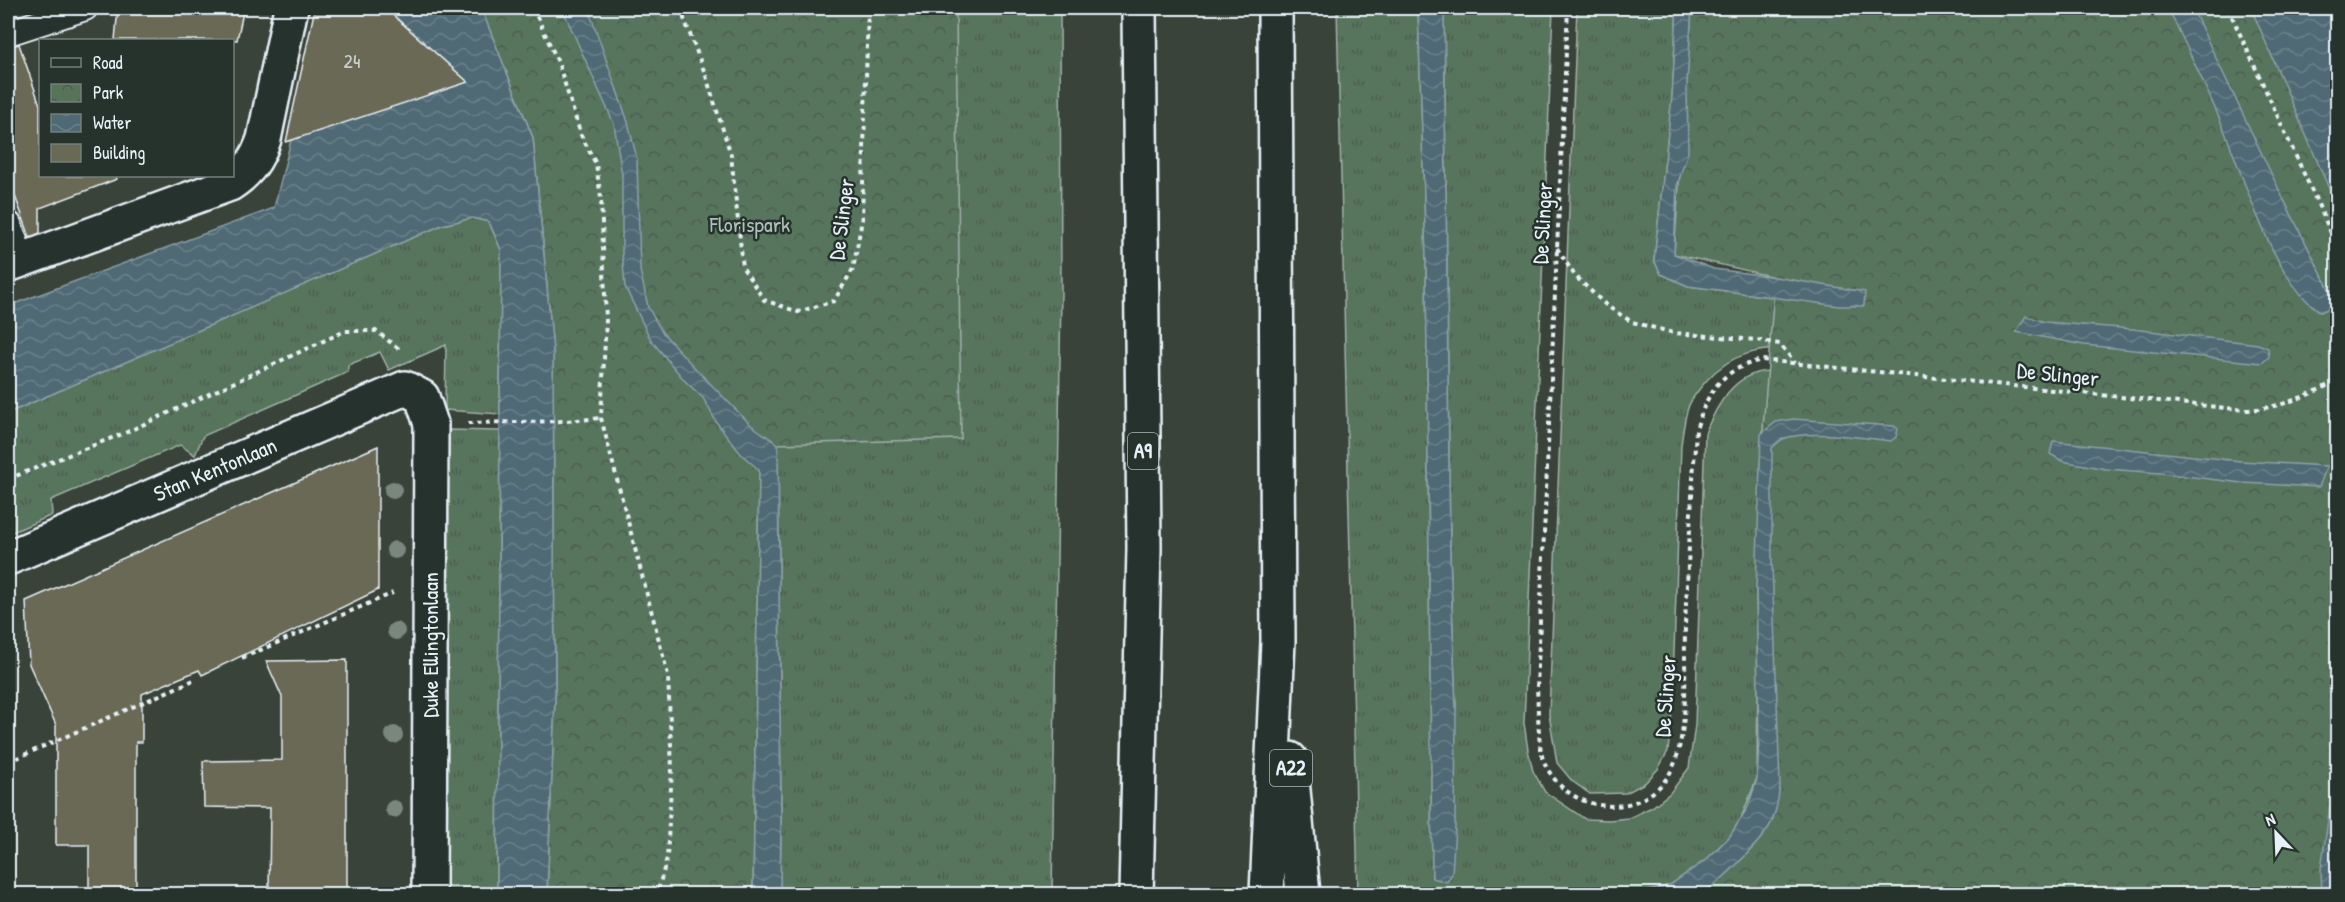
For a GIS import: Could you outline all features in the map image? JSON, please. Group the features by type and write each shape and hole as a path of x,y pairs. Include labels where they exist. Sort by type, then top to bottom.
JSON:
{"main road":[{"path":"15,262 230,184 245,174 257,157 264,139 291,8"},
{"name":"A9","path":"1136,894 1144,548 1139,8"},
{"path":"1267,894 1278,641 1275,8"},
{"name":"Stan Kentonlaan","path":"8,558 413,393"},
{"name":"Duke Ellingtonlaan","path":"413,393 432,424 429,894"},
{"name":"A22","path":"1278,641 1303,894"}],"lane":[{"path":"8,33 85,8"},
{"path":"9,224 15,262"}],"path":[{"path":"533,8 558,62 581,135 596,164 601,198 606,320 601,418 668,675 672,769 667,858 657,894"},
{"name":"De Slinger","path":"680,8 706,76 731,155 743,268 764,300 798,312 834,301 853,269 862,220 864,191 868,8"},
{"name":"De Slinger","path":"1568,8 1537,687 1542,758 1557,783 1575,799 1609,806 1634,803 1651,793 1666,778 1677,758 1684,723 1685,626 1696,430 1701,410 1711,390 1730,373 1747,364 1762,360 2246,410 2279,406 2311,395 2337,380"},
{"path":"2228,8 2337,248"},
{"path":"1557,248 1575,276 1607,306 1632,322 1674,333 1780,344 1796,363"},
{"path":"8,480 127,432 345,332 376,331 398,348 413,393"},
{"path":"492,423 601,418"},
{"path":"242,657 431,577"},
{"path":"8,762 195,679"}],"green space":[{"name":"Florispark","path":"481,8 956,8 961,439 778,444 759,470 753,894 547,894 555,698 553,351 533,138"},
{"path":"588,8 1060,8 1061,292 1052,894 780,894 778,444"},
{"path":"1337,8 1418,8 1426,259 1432,878 1456,708 1450,555 1444,8 1553,8 1524,723 1533,771 1545,792 1585,819 1629,818 1652,807 1670,793 1689,768 1695,725 1705,433 1721,402 1736,384 1756,373 1801,372 2257,894 1769,827 1756,590 1759,743 1757,779 1748,807 1730,836 1707,859 1670,885 1638,894 1358,894"},
{"path":"1577,8 1677,8 1672,97 1654,260 1661,274 1688,286 1839,306 1796,348 1758,351 1726,363 1707,380 1689,404 1681,445 1672,711 1668,751 1658,769 1645,783 1626,793 1590,794 1572,781 1557,763 1549,714"},
{"path":"1692,8 2337,8 2337,894 1683,894 1714,886 1757,778 1760,466 1775,277 1674,254"},
{"path":"472,218 489,222 501,250 500,414 445,410 446,345 389,370 380,352 348,365 348,372 203,436 195,455 180,445 51,500 52,515 8,534 8,413 442,225"},
{"path":"447,430 500,431 497,894 447,894"}],"water":[{"path":"385,8 481,8 533,138 553,351 555,698 547,894 497,894 501,250 489,222 472,218 442,225 8,413 8,306 274,208 291,140 437,90 439,92 468,82"},
{"path":"562,8 588,8 628,122 637,159 640,270 648,307 662,332 693,366 751,425 778,444 780,894 753,894 759,470 741,454 717,423 703,398 685,381 651,340 625,287 622,252 622,175 614,124"},
{"path":"1418,8 1444,8 1450,555 1456,708 1455,827 1452,874 1447,882 1432,878 1426,259"},
{"path":"1677,8 1692,8 1687,83 1688,152 1677,186 1674,254 1714,269 1865,292 1864,306 1839,306 1688,286 1661,274 1654,260 1672,97"},
{"path":"2168,8 2192,8 2337,305 2321,312 2304,298 2288,277 2261,225 2214,106"},
{"path":"2251,8 2337,8 2337,207"},
{"path":"2026,316 2045,322 2133,329 2258,344 2268,348 2269,357 2262,363 2084,345 2016,332"},
{"path":"1793,419 1894,426 1898,429 1896,437 1891,441 1836,435 1806,435 1783,439 1772,448 1772,562 1780,786 1775,812 1769,827 1756,844 1737,865 1706,890 1699,894 1686,896 1638,894 1670,885 1707,859 1730,836 1748,807 1757,779 1759,743 1756,590 1761,434 1776,422"},
{"path":"2053,441 2241,461 2327,466 2319,487 2242,483 2106,469 2062,461 2050,454"},
{"path":"2337,704 2337,894 2322,894 2321,869 2332,792"}],"building":[{"path":"118,8 244,8 237,40 115,39"},
{"path":"315,8 385,8 468,82 286,142"},
{"path":"19,44 39,102 39,177 116,177 117,179 40,208 40,233 30,237 8,177 8,47"},
{"path":"378,446 378,590 202,675 199,670 142,694 142,742 136,742 136,894 89,894 89,845 56,845 56,725 29,664 26,601"},
{"path":"347,660 347,894 269,894 270,808 204,807 203,761 282,760 282,697 266,661"}]}
